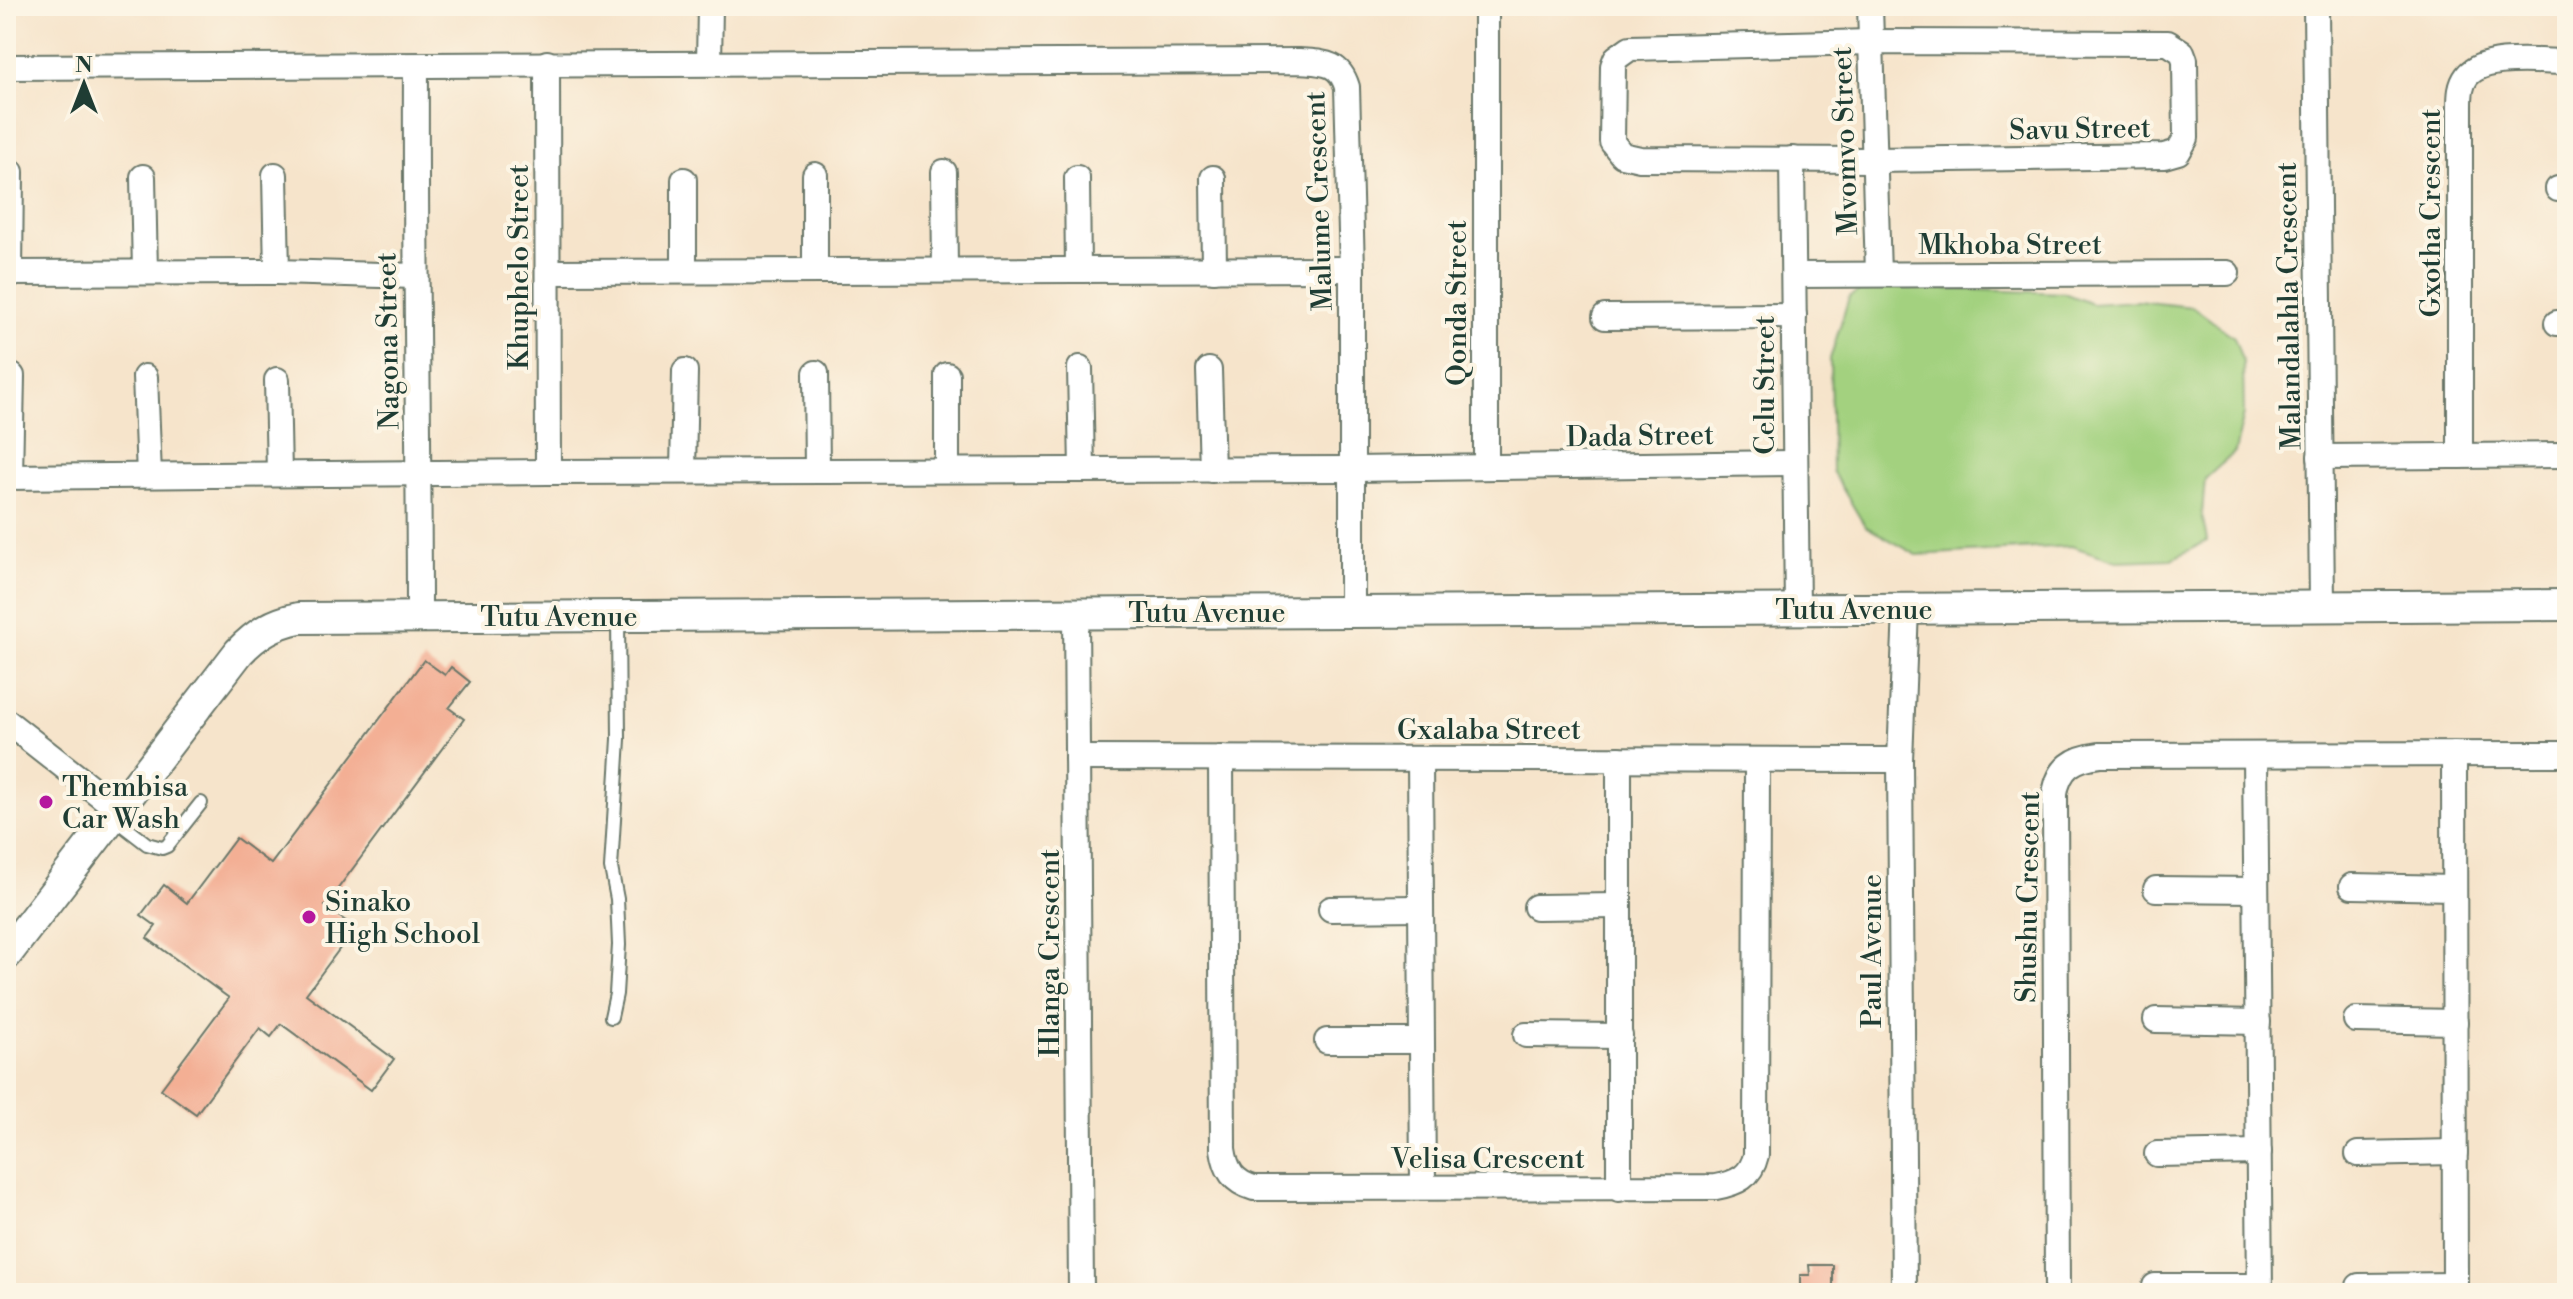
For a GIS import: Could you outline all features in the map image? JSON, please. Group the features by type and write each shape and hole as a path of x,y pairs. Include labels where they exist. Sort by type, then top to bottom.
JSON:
{"street":[{"path":"709,63 710,6"},
{"name":"Qonda Street","path":"1486,6 1486,467"},
{"name":"Mvomvo Street","path":"1870,6 1878,274"},
{"name":"Malandalahla Crescent","path":"2316,6 2322,606"},
{"name":"Savu Street","path":"1871,42 2168,43 2182,52 2186,70 2186,138 2178,152 2152,157 1874,160 1640,159 1622,155 1612,142 1613,66 1616,58 1630,48 1871,42"},
{"name":"Malume Crescent","path":"6,67 1299,61 1330,65 1344,75 1347,87 1352,269 1352,611"},
{"name":"Gxotha Crescent","path":"2460,456 2460,107 2463,85 2474,70 2499,61 2567,62"},
{"name":"Khuphelo Street","path":"547,63 548,472"},
{"name":"Nagona Street","path":"416,66 419,616"},
{"name":"Celu Street","path":"1792,159 1797,610"},
{"path":"11,172 8,273 277,272 415,276"},
{"path":"944,172 945,270"},
{"path":"275,175 277,272"},
{"path":"815,175 815,271"},
{"path":"143,177 145,272"},
{"path":"1077,178 1078,270"},
{"path":"1213,178 1214,270"},
{"path":"684,180 684,271"},
{"path":"548,272 1352,269"},
{"name":"Mkhoba Street","path":"1794,275 2227,273"},
{"path":"1605,317 1794,316"},
{"path":"1080,368 1082,470"},
{"path":"1209,370 1212,470"},
{"path":"683,471 685,371"},
{"path":"816,373 817,471"},
{"path":"947,375 947,470"},
{"path":"12,376 8,477 1486,467"},
{"path":"145,377 149,475"},
{"path":"277,380 279,474"},
{"path":"2320,457 2567,455"},
{"name":"Dada Street","path":"1486,467 1795,463"},
{"name":"Tutu Avenue","path":"6,955 239,652 265,629 299,618 2567,605"},
{"name":"Paul Avenue","path":"1904,1293 1900,760 1906,609"},
{"name":"Hlanga Crescent","path":"1076,613 1081,1293"},
{"path":"6,721 115,813"},
{"path":"2359,1286 2455,1289 2454,754"},
{"name":"Shushu Crescent","path":"2057,1293 2057,782 2065,768 2087,757 2567,754"},
{"path":"2155,1286 2260,1290 2255,755"},
{"name":"Gxalaba Street","path":"1077,758 1900,760"},
{"name":"Velisa Crescent","path":"1221,758 1223,1149 1229,1172 1242,1185 1254,1188 1619,1189 1716,1187 1734,1184 1744,1178 1753,1167 1756,1155 1757,760"},
{"path":"1420,759 1423,1187"},
{"path":"1619,759 1619,1189"},
{"path":"2352,886 2454,888"},
{"path":"2156,889 2256,890"},
{"path":"1536,907 1619,906"},
{"path":"1331,909 1420,908"},
{"path":"2156,1020 2258,1022"},
{"path":"2356,1020 2455,1022"},
{"path":"1526,1035 1620,1036"},
{"path":"1327,1041 1421,1041"},
{"path":"2157,1154 2259,1152"},
{"path":"2358,1154 2455,1152"}],"lane":[{"path":"611,1017 616,994 619,945 617,899 611,868 619,739 618,616"},
{"path":"115,813 147,844 162,848 201,803"}],"green space":[{"path":"1867,286 2064,293 2092,304 2137,301 2193,307 2234,337 2243,363 2244,414 2235,452 2205,479 2202,514 2207,541 2172,559 2117,561 2071,546 1917,555 1865,526 1832,471 1830,359 1849,297"}],"building":[{"path":"424,660 445,675 451,667 470,682 449,708 464,719 325,906 355,928 306,994 394,1059 371,1090 281,1024 271,1037 260,1028 196,1114 161,1089 229,998 147,938 156,926 141,915 164,885 187,903 236,838 271,864"},
{"path":"1809,1265 1833,1265 1833,1293 1800,1293 1800,1275 1810,1275"}],"place":[{"name":"Thembisa Car Wash","path":"46,802"},
{"name":"Sinako High School","path":"309,917"}]}
